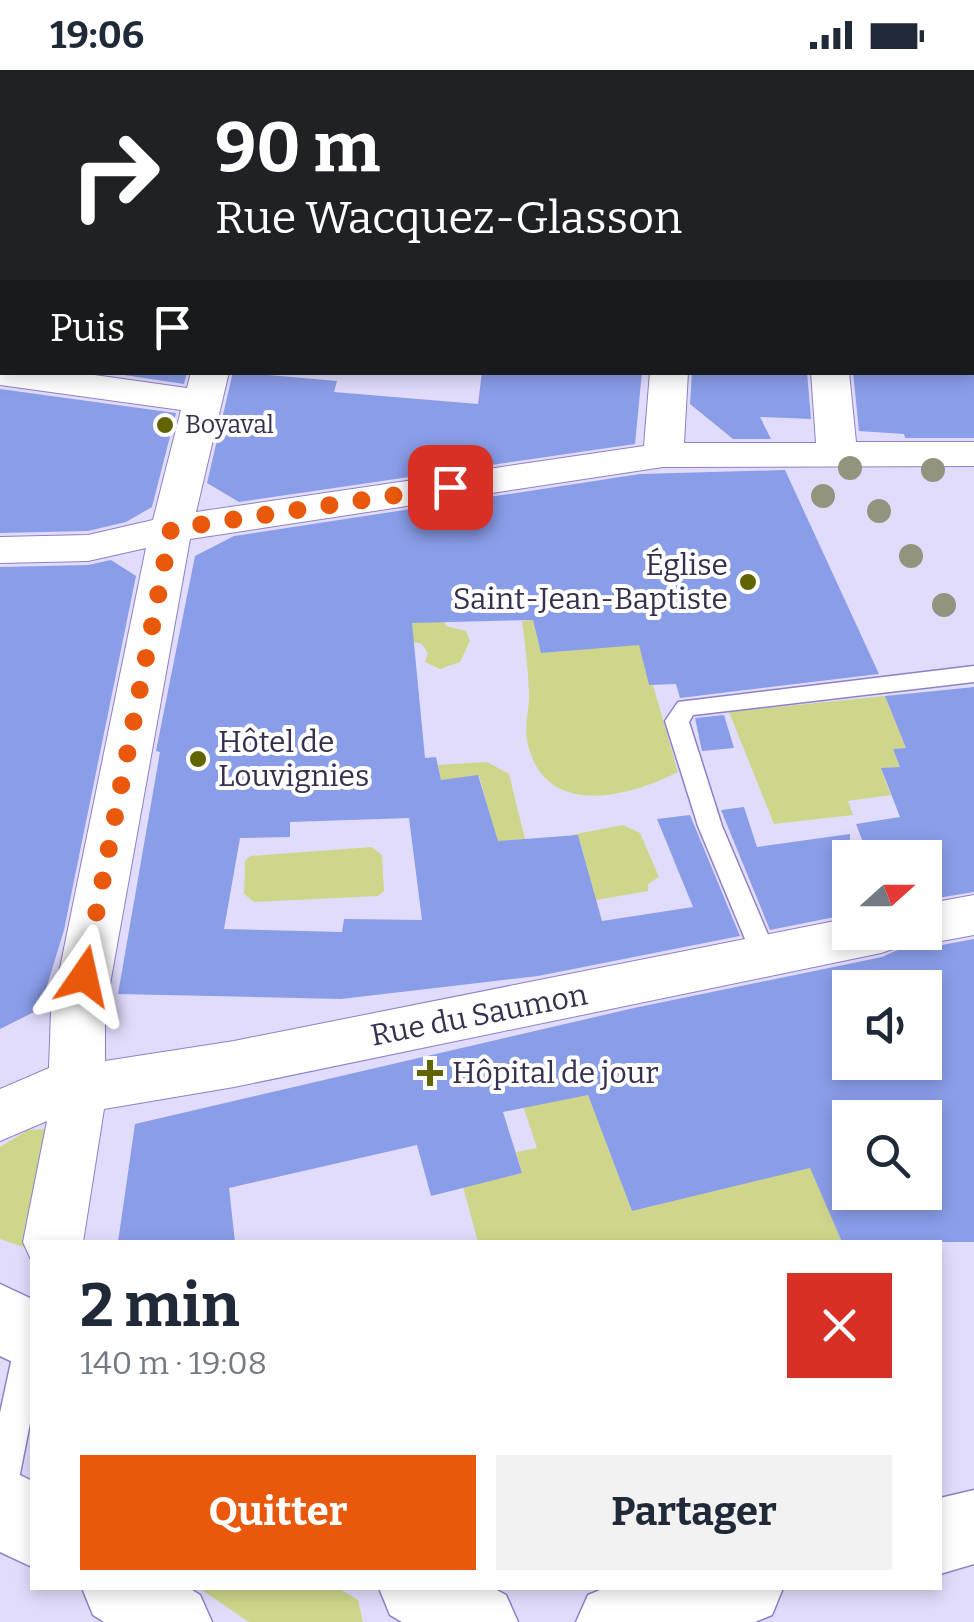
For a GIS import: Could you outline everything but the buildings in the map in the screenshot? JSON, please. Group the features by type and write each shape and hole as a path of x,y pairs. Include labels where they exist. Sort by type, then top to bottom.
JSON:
{"main road":[{"path":"0,1316 30,1337"},
{"path":"0,1502 30,1528"},
{"path":"942,1535 974,1527"},
{"path":"123,1590 173,1622"},
{"path":"421,1590 478,1622"},
{"path":"615,1622 737,1590"}],"street":[{"path":"16,375 206,387 171,529 78,1012 76,1127 53,1240"},
{"path":"663,455 668,375"},
{"path":"830,375 837,454"},
{"path":"0,550 88,548 171,529 663,455 974,454"},
{"path":"942,921 974,915"},
{"name":"Rue du Saumon","path":"0,1116 53,1091 76,1086 124,1084 234,1064 832,942"}],"lane":[{"path":"764,956 710,826 677,721 686,708 974,674"},
{"path":"0,1488 30,1347"}],"green space":[{"path":"632,614 649,685 653,685 678,772 614,794 570,793 552,784 538,768 528,745 529,689 522,621 533,620 541,653 576,650"},
{"path":"443,619 446,626 466,631 470,641 460,662 440,669 425,662 428,653 421,643 402,642 409,621"},
{"path":"885,696 906,748 893,749 900,767 881,769 891,795 848,801 853,815 774,824 729,712"},
{"path":"487,762 509,774 525,839 490,842 490,815 479,776 441,780 438,765"},
{"path":"623,825 640,833 659,877 648,884 648,891 596,900 580,841 571,835"},
{"path":"372,847 382,855 384,891 378,896 254,902 244,894 245,861 250,856"},
{"path":"562,1025 632,1211 810,1167 841,1240 477,1240 463,1187 522,1173 516,1152 537,1148 501,1039"},
{"path":"47,1129 50,1170 30,1249 0,1239 0,1147 28,1130"},
{"path":"202,1590 341,1590 358,1600 363,1622 249,1622"}],"place":[{"name":"Boyaval","path":"165,425"},
{"name":"Église Saint-Jean-Baptiste","path":"748,582"},
{"name":"Hôtel de Louvignies","path":"198,759"},
{"name":"Hôpital de jour","path":"430,1073"}],"route":[{"path":"84,976 171,529 450,487"}]}
